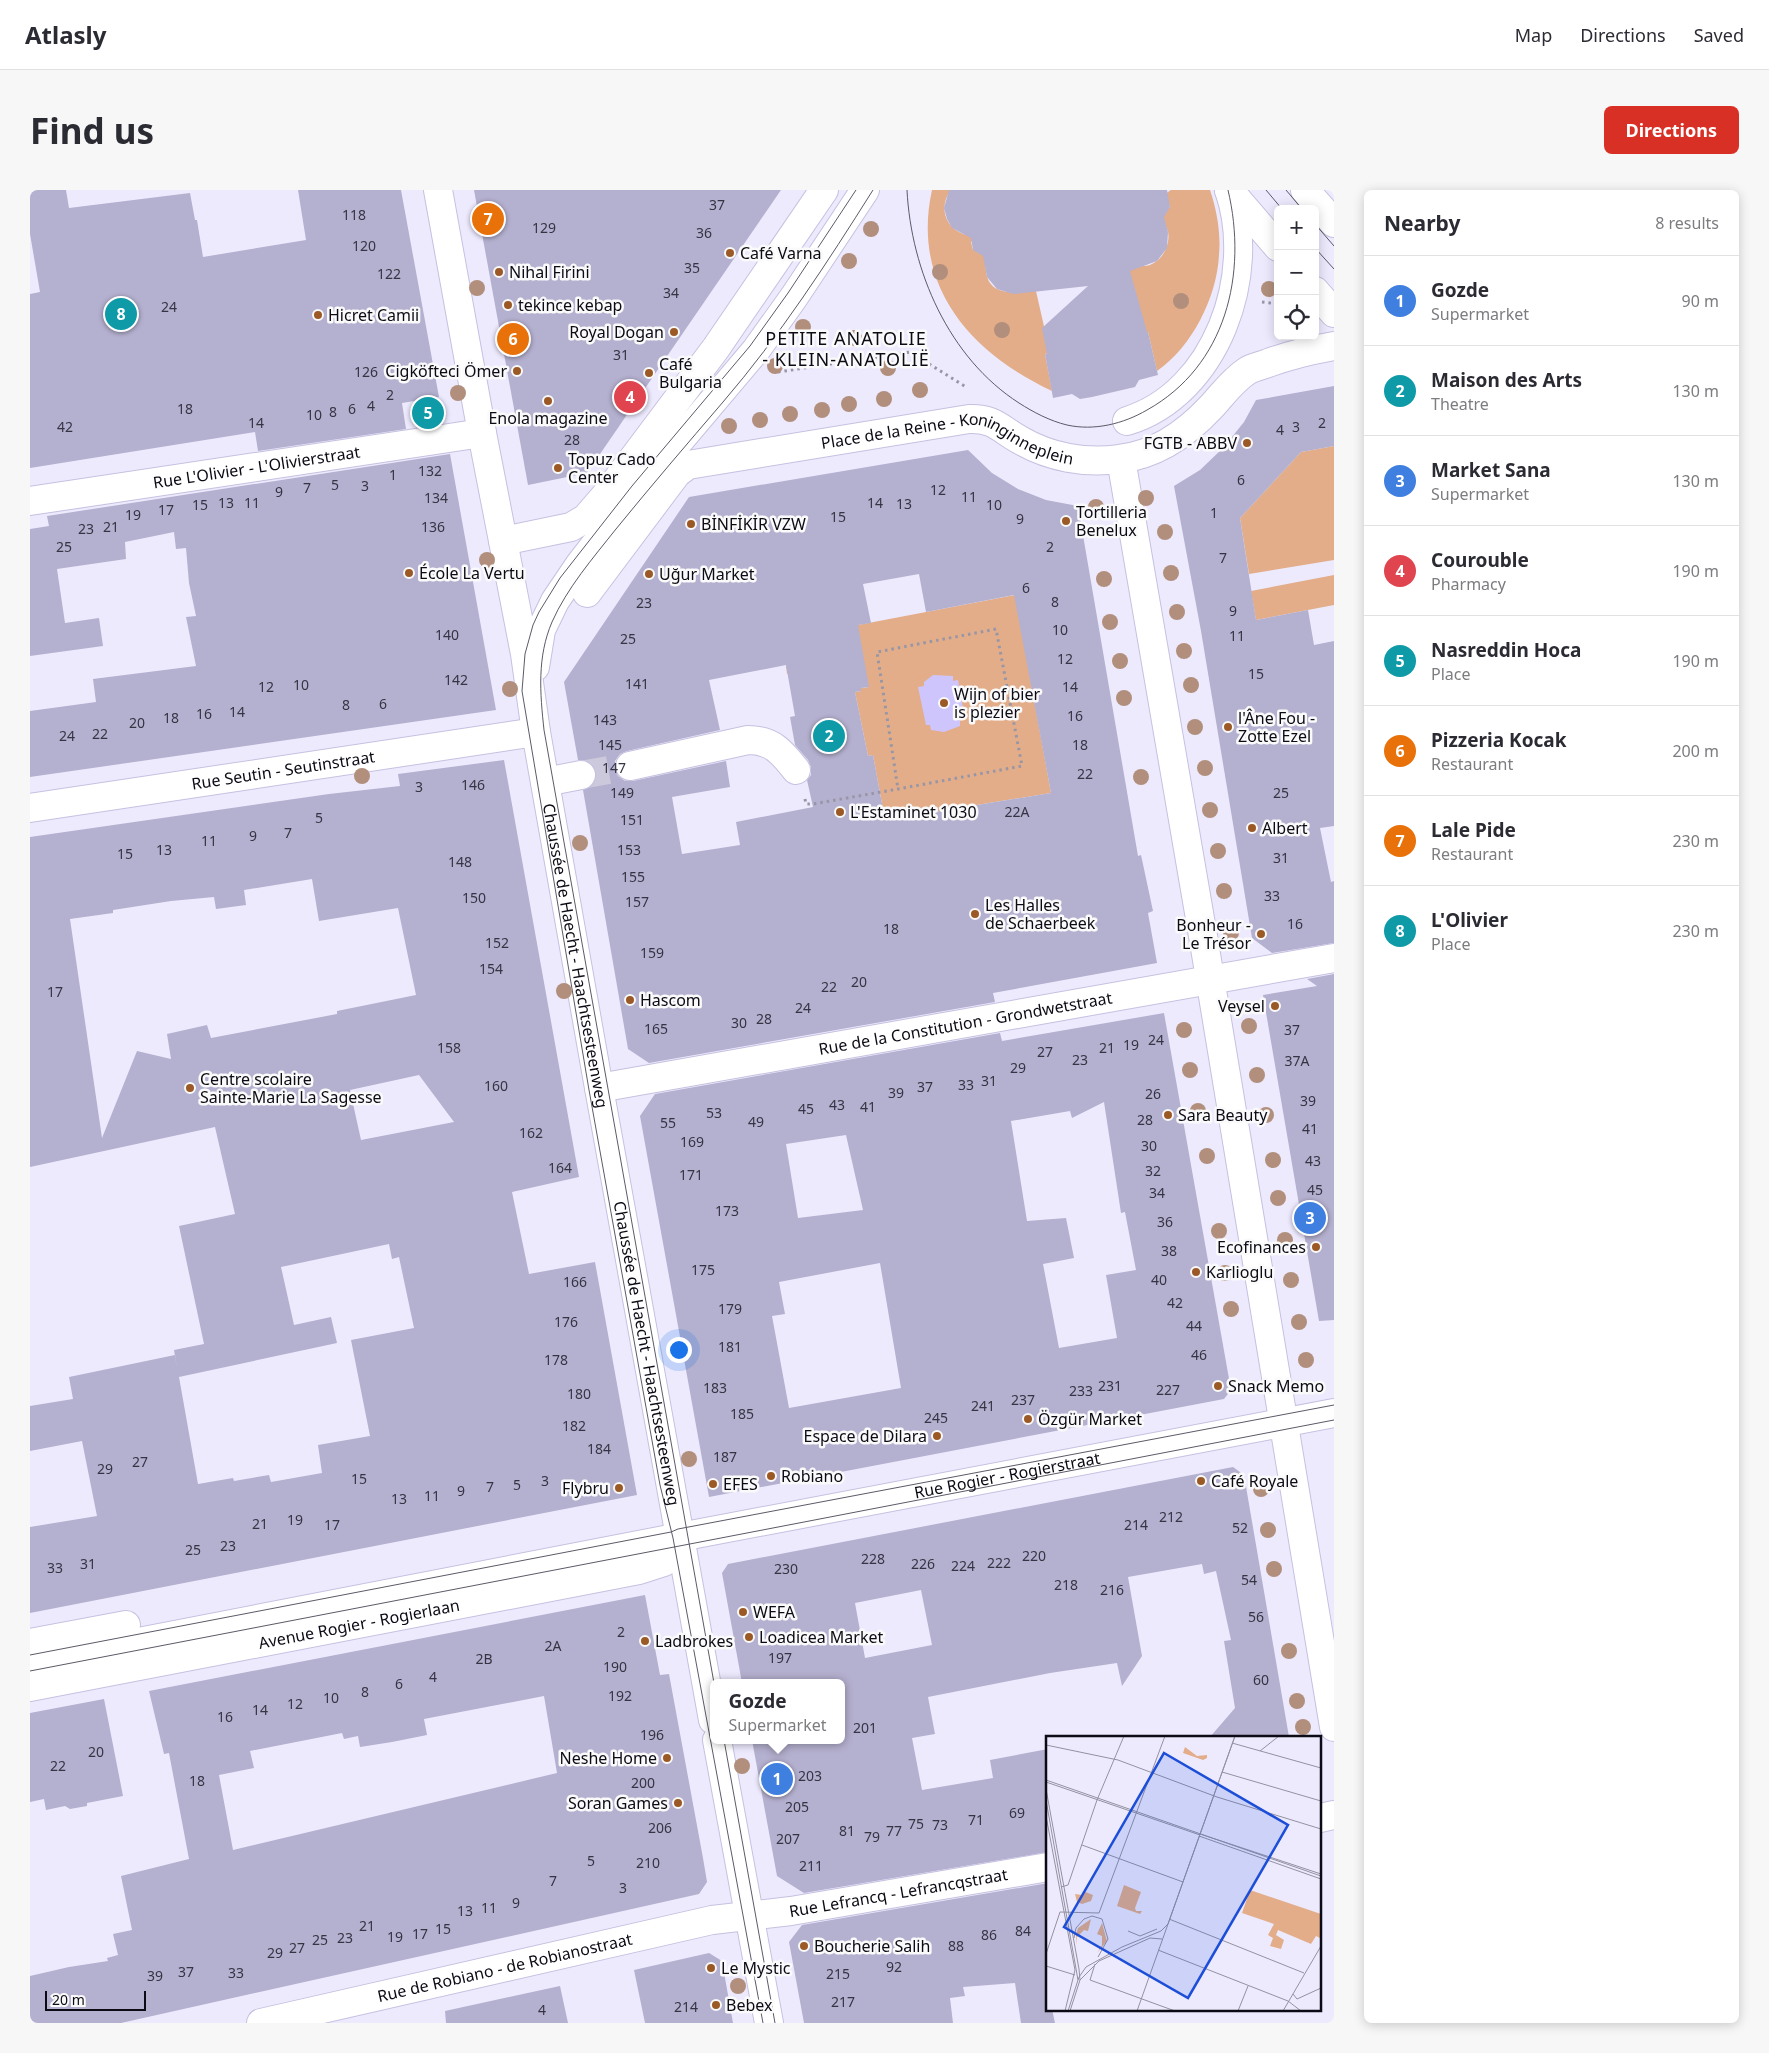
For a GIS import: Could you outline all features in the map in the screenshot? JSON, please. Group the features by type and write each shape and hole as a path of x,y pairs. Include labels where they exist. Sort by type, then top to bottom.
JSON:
{"street":[{"name":"Chaussée de Haecht - Haachtsesteenweg","path":"438,190 531,691 536,732 710,1703"},
{"path":"503,541 571,527 586,518 605,496 716,348 824,190"},
{"path":"531,691 541,630 555,601 580,564 637,491 756,350 865,190"},
{"path":"1229,190 1274,242"},
{"path":"1127,421 1162,404 1182,388 1202,364 1227,316 1233,298 1237,271 1239,234 1236,210 1229,190"},
{"path":"1305,190 1334,224"},
{"path":"1318,295 1334,313"},
{"name":"Place de la Reine - Koninginneplein","path":"587,593 677,473 688,465 981,418 990,421 1018,440 1045,452 1097,461 1121,459 1158,448 1179,436 1197,422 1235,380 1248,370 1299,352 1334,346"},
{"name":"Rue L'Olivier - L'Olivierstraat","path":"30,501 482,433"},
{"path":"1121,459 1210,979 1334,1727"},
{"name":"Rue Seutin - Seutinstraat","path":"30,808 536,732"},
{"path":"630,766 748,740 762,740 783,754 796,770"},
{"path":"545,782 581,775"},
{"name":"Rue de la Constitution - Grondwetstraat","path":"599,1088 1334,958"},
{"name":"Rue Rogier - Rogierstraat","path":"680,1537 1334,1413"},
{"path":"30,1643 660,1526 680,1537"},
{"name":"Avenue Rogier - Rogierlaan","path":"30,1663 680,1537"},
{"name":"Avenue Rogier - Rogierlaan","path":"30,1687 639,1570 664,1562 680,1537"},
{"path":"718,1744 769,2023"},
{"name":"Rue Lefrancq - Lefrancqstraat","path":"749,1915 791,1911 1046,1867"},
{"name":"Rue de Robiano - de Robianostraat","path":"261,2023 712,1920 749,1915"}],"path":[{"path":"774,373 910,352 968,388"},
{"path":"796,770 806,804 898,789 1022,766 996,629 877,652 898,789"}],"shaded area":[{"path":"932,190 951,190 944,207 949,224 959,232 978,237 971,242 973,250 987,250 987,275 990,283 995,288 1012,292 1036,291 1050,353 1045,354 1052,391 1022,375 996,357 972,336 953,312 939,285 930,256 928,224"},
{"path":"1171,190 1210,190 1218,222 1219,255 1213,287 1208,304 1200,320 1181,349 1157,371 1148,332 1143,333 1126,261 1142,266 1148,265 1158,260 1166,250 1168,232 1160,218 1170,207 1165,194"},
{"path":"1334,446 1334,560 1249,574 1240,518 1301,452"},
{"path":"1334,575 1334,605 1256,620 1251,591"},
{"path":"1015,595 1051,793 885,820 873,755 868,756 855,692 861,691 861,688 869,687 819,667 787,674 786,665 793,664 837,629"},
{"path":"933,675 953,676 953,681 958,680 965,719 960,720 960,726 944,732 931,730 930,725 926,725 918,687 924,686 924,682"}],"building":[{"path":"30,190 66,190 69,208 190,193 203,257 306,240 298,190 401,190 439,397 402,403 406,429 258,451 255,432 30,468 30,294 40,292 30,234"},
{"path":"474,190 781,190 587,473 528,485"},
{"path":"949,190 1167,190 1170,207 1164,217 1168,232 1167,248 1157,261 1130,271 1148,332 1158,375 1139,380 1135,387 1092,397 1080,399 1072,394 1053,398 1042,328 1088,286 1013,294 997,289 987,277 983,256 973,250 971,238 952,228 947,219 944,208"},
{"path":"1334,386 1334,446 1301,452 1240,518 1256,620 1308,610 1314,645 1334,641 1334,826 1320,828 1331,882 1334,881 1334,943 1272,953 1252,938 1201,631 1174,486 1200,470 1223,448 1244,422 1256,400"},
{"path":"968,450 992,473 1018,489 1046,500 1078,506 1138,856 1141,855 1153,911 1148,913 1157,963 993,993 995,1002 649,1063 628,1049 583,790 592,786 596,780 596,772 592,764 586,760 578,760 564,682 689,497","holes":["919,574 926,612 1014,595 1051,793 885,820 873,755 868,756 855,692 861,691 861,688 869,687 858,625 871,623 863,584","786,665 795,716 790,717 795,745 808,760 811,767 811,775 807,780 813,807 736,822 740,845 682,854 672,797 730,787 726,761 633,781 625,781 618,776 615,769 615,761 620,754 627,751 720,730 709,680"]},
{"path":"450,454 496,710 30,777 30,711 96,702 93,679 196,666 186,617 196,616 189,583 186,548 176,549 174,532 125,542 126,559 57,569 65,623 99,618 103,646 30,656 30,529 49,526 47,516"},
{"path":"504,760 579,1177 512,1192 529,1274 595,1262 637,1495 30,1613 30,1527 97,1516 82,1441 30,1451 30,1406 73,1399 69,1377 175,1355 174,1350 204,1344 179,1226 235,1214 215,1127 30,1167 30,837 329,794 400,786 398,774","holes":["312,879 319,921 398,908 416,995 337,1011 337,1014 211,1038 207,1025 167,1034 171,1059 137,1051 102,1138 70,919 113,913 113,910 171,901 214,897 216,909 246,905 244,890","419,1075 454,1122 361,1140 350,1090","389,1244 392,1259 399,1257 414,1328 351,1340 370,1436 318,1445 322,1473 271,1482 269,1475 234,1481 233,1478 198,1484 179,1377 337,1343 331,1317 294,1325 281,1267"]},
{"path":"1334,974 1334,1320 1319,1321 1263,995 1317,986 1307,979"},
{"path":"1164,1013 1231,1390 1224,1399 709,1497 640,1116 655,1094 1000,1033 1002,1041","holes":["1104,1102 1121,1213 1125,1212 1136,1270 1106,1275 1117,1338 1059,1348 1043,1264 1074,1258 1066,1218 1027,1221 1011,1121 1070,1111 1072,1118","846,1135 863,1210 798,1218 786,1144","880,1263 901,1388 789,1408 772,1316 785,1314 779,1282"]},
{"path":"1233,1467 1244,1475 1289,1736 1211,1736 1235,1708 1224,1641 1231,1640 1216,1571 1204,1574 1202,1564 1128,1577 1142,1656 1122,1686 1117,1663 1050,1673 928,1697 935,1734 912,1738 922,1790 993,1778 990,1760 1046,1749 1046,1852 804,1893 777,1876 753,1744 845,1744 845,1679 741,1679 722,1573 728,1564","holes":["921,1590 932,1645 865,1658 855,1603"]},
{"path":"645,1595 660,1675 669,1674 707,1882 699,1894 121,2023 30,2023 30,1976 108,1961 107,1958 118,1955 113,1934 132,1930 121,1876 189,1859 169,1753 164,1754 149,1691","holes":["544,1696 557,1773 233,1850 219,1775 254,1768 250,1751 342,1733 344,1739 358,1736 360,1747 392,1742 427,1735 424,1719"]},
{"path":"104,1699 123,1796 87,1803 87,1806 70,1809 65,1806 46,1810 44,1799 30,1802 30,1713"},
{"path":"1046,1883 1046,2010 1052,2010 1055,2023 1021,2023 1015,1983 963,1987 965,1996 950,1998 953,2023 804,2023 789,1942 802,1925"},
{"path":"709,1953 722,1961 733,2023 645,2023 634,1970"},
{"path":"560,1986 568,2023 446,2023 445,2011"}],"tunnel":[{"path":"581,775 630,766"}],"tram line":[{"path":"710,1737 673,1538 660,1485 589,1090 522,691 525,654 533,625 560,578 632,486 750,346 788,293 856,190"},
{"path":"713,1679 544,730 541,702 542,662 547,635 552,622 573,585 616,529 764,352 820,272 873,190"},
{"path":"907,190 910,221 916,251 938,310 954,337 973,362 994,384 1019,403 1048,419 1077,427 1108,425 1128,419 1147,410 1174,391 1196,369 1213,343 1225,315 1232,285 1235,254 1234,222 1228,190"},
{"path":"1266,190 1279,205"},
{"path":"1286,190 1299,205"},
{"path":"1319,229 1334,246"},
{"path":"1317,250 1334,269"},
{"path":"30,1655 671,1532 678,1529 1334,1405"},
{"path":"30,1671 1334,1420"},
{"path":"711,1744 763,2023"},
{"path":"725,1744 775,2023"}],"place":[{"name":"Lale Pide","path":"488,219"},
{"name":"Café Varna","path":"730,253"},
{"name":"Nihal Firini","path":"499,272"},
{"name":"tekince kebap","path":"508,305"},
{"name":"L'Olivier","path":"121,314"},
{"name":"Hicret Camii","path":"318,315"},
{"name":"Royal Dogan","path":"674,332"},
{"name":"Pizzeria Kocak","path":"513,339"},
{"name":"Cigköfteci Ömer","path":"517,371"},
{"name":"Café Bulgaria","path":"649,373"},
{"name":"Courouble","path":"630,397"},
{"name":"Enola magazine","path":"548,401"},
{"name":"Nasreddin Hoca","path":"428,413"},
{"name":"FGTB - ABBV","path":"1247,443"},
{"name":"Topuz Cado Center","path":"558,468"},
{"name":"Tortilleria Benelux","path":"1066,521"},
{"name":"BİNFİKİR VZW","path":"691,524"},
{"name":"École La Vertu","path":"409,573"},
{"name":"Uğur Market","path":"649,574"},
{"name":"Wijn of bier is plezier","path":"944,703"},
{"name":"l'Âne Fou - Zotte Ezel","path":"1228,727"},
{"name":"Maison des Arts","path":"829,736"},
{"name":"L'Estaminet 1030","path":"840,812"},
{"name":"Albert","path":"1252,828"},
{"name":"Les Halles de Schaerbeek","path":"975,914"},
{"name":"Bonheur - Le Trésor","path":"1261,934"},
{"name":"Hascom","path":"630,1000"},
{"name":"Veysel","path":"1275,1006"},
{"name":"Centre scolaire Sainte-Marie La Sagesse","path":"190,1088"},
{"name":"Sara Beauty","path":"1168,1115"},
{"name":"Market Sana","path":"1310,1218"},
{"name":"Ecofinances","path":"1316,1247"},
{"name":"Karlioglu","path":"1196,1272"},
{"name":"Snack Memo","path":"1218,1386"},
{"name":"Özgür Market","path":"1028,1419"},
{"name":"Espace de Dilara","path":"937,1436"},
{"name":"Robiano","path":"771,1476"},
{"name":"Café Royale","path":"1201,1481"},
{"name":"EFES","path":"713,1484"},
{"name":"Flybru","path":"619,1488"},
{"name":"WEFA","path":"743,1612"},
{"name":"Loadicea Market","path":"749,1637"},
{"name":"Ladbrokes","path":"645,1641"},
{"name":"Neshe Home","path":"667,1758"},
{"name":"Gozde","path":"777,1779"},
{"name":"Soran Games","path":"678,1803"},
{"name":"Boucherie Salih","path":"804,1946"},
{"name":"Le Mystic","path":"711,1968"},
{"name":"Bebex","path":"716,2005"}],"district":[{"name":"PETITE ANATOLIE - KLEIN-ANATOLIË","path":"846,348"}]}
